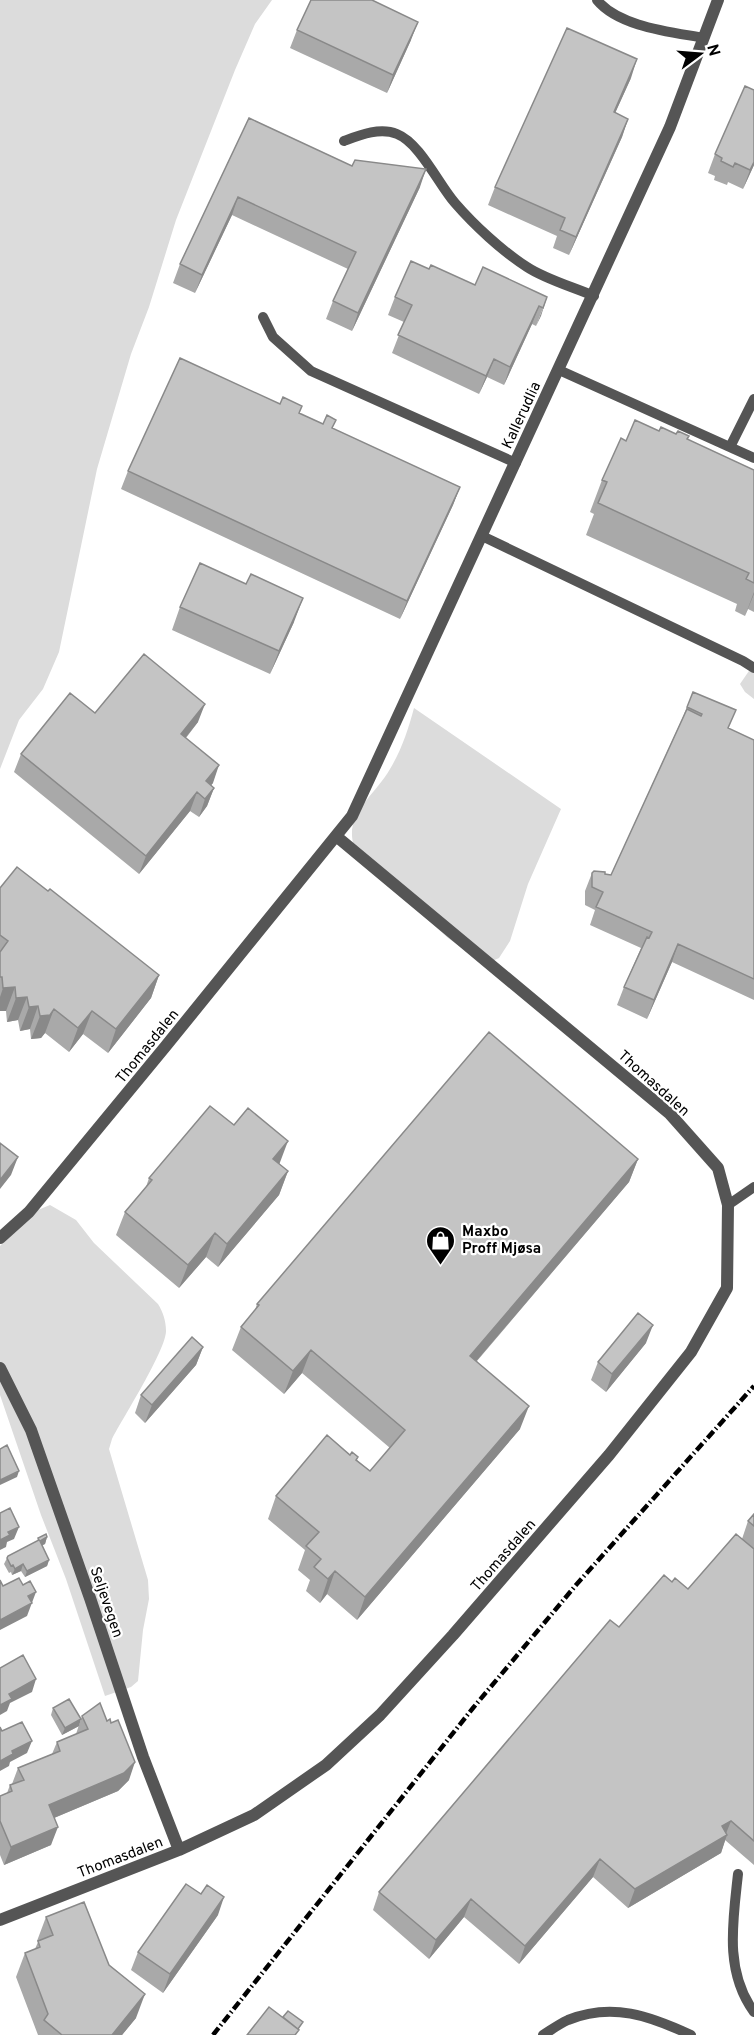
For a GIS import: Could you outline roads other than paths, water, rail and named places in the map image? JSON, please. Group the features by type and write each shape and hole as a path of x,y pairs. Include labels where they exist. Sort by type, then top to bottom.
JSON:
{"street":[{"name":"Kallerudlia","path":"336,836 352,816 594,296 670,127 718,0"},
{"name":"Thomasdalen","path":"0,1238 29,1212 45,1193 336,836 670,1114 717,1168 728,1205 727,1288 691,1352 609,1455 453,1635 380,1714 326,1765 254,1815 179,1850 0,1920"},
{"name":"Seljevegen","path":"0,1368 31,1430 143,1757 179,1850"}],"lane":[{"path":"597,0 604,8 643,27 704,38"},
{"path":"344,141 363,134 387,131 399,134 419,153 455,203 495,242 528,268 594,296"},
{"path":"263,317 273,337 311,371 516,463"},
{"path":"559,370 754,458"},
{"path":"730,447 754,399"},
{"path":"482,536 754,668"},
{"path":"728,1205 754,1187"},
{"path":"738,1874 733,1924 733,1961 740,1984 754,2012"},
{"path":"543,2035 566,2021 593,2012 618,2012 656,2019 691,2035"}],"railway":[{"path":"213,2035 473,1708 576,1585 754,1386"}],"place":[{"name":"Maxbo Proff Mjøsa","path":"441,1266"}]}
